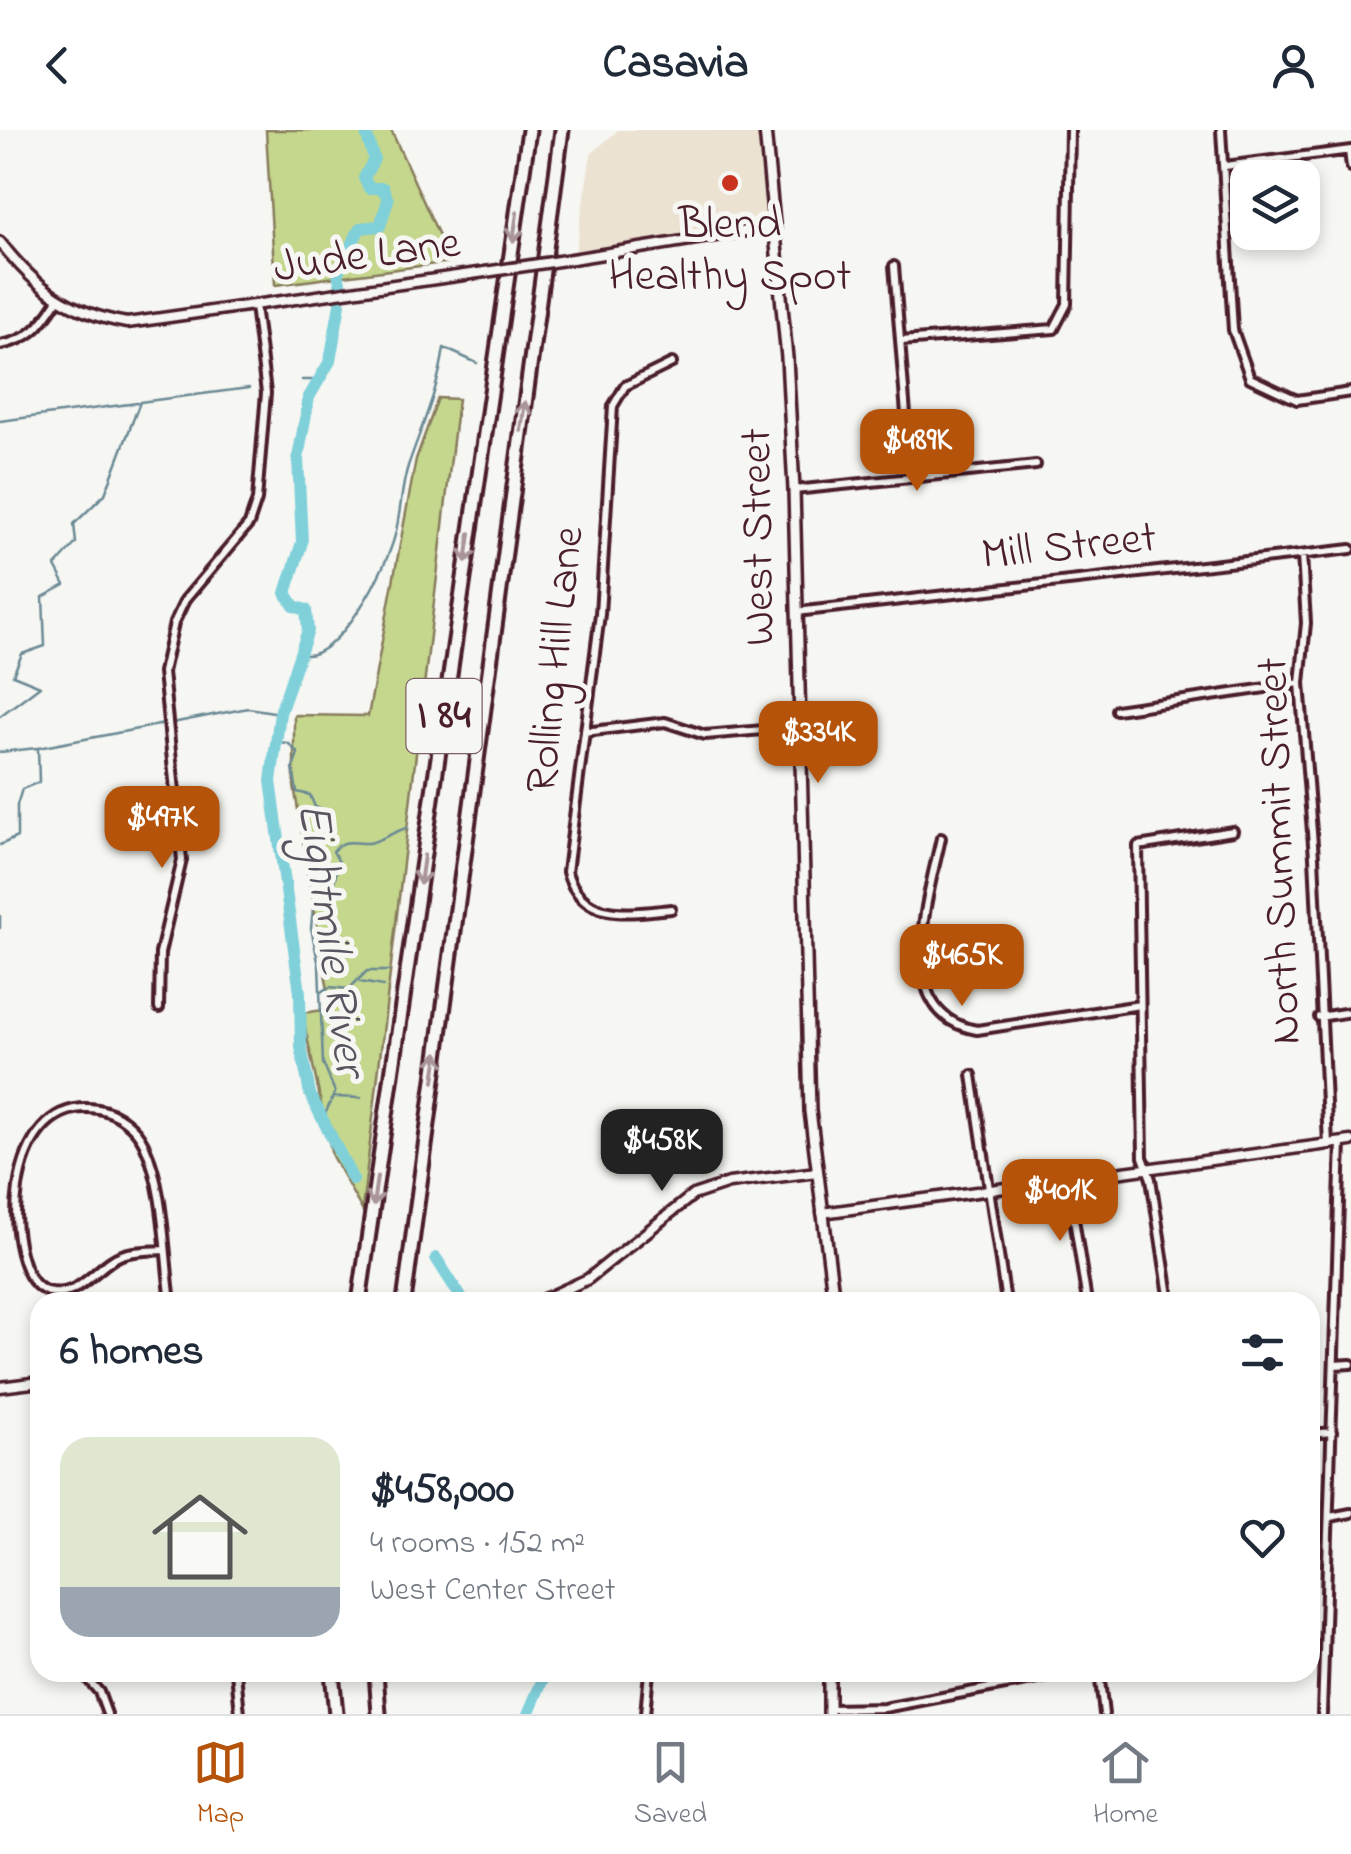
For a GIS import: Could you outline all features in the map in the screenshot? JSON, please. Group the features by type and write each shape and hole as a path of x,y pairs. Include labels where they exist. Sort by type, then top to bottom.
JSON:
{"highway":[{"name":"I 84","path":"360,1292 528,130"},
{"name":"I 84","path":"405,1292 563,130"},
{"path":"333,1682 336,1714"},
{"path":"376,1682 378,1714"}],"main road":[{"name":"West Street","path":"765,130 771,227 787,358 794,490 806,1027 816,1172 833,1292"},
{"path":"829,1682 829,1712"}],"street":[{"path":"900,342 1054,328 1067,304 1070,130"},
{"path":"1221,130 1233,330 1250,378 1297,400 1351,392"},
{"path":"1225,166 1350,150 1351,167"},
{"name":"Jude Lane","path":"0,242 20,269 57,301 87,314 127,323 572,260 771,227"},
{"path":"894,266 911,476"},
{"path":"0,344 27,338 41,327 57,301"},
{"path":"158,1008 160,953 182,860 162,672 174,623 198,580 249,524 257,500 266,393 255,306"},
{"name":"Rolling Hill Lane","path":"671,908 605,912 583,901 570,883 568,861 600,614 614,406 634,379 672,363"},
{"path":"794,490 1036,465"},
{"name":"Mill Street","path":"794,612 1351,550"},
{"name":"North Summit Street","path":"1302,555 1306,623 1300,683 1314,857 1328,1144"},
{"path":"1116,710 1300,683"},
{"path":"585,732 665,722 705,735 798,727"},
{"path":"1168,1292 1148,1167 1143,1157 1138,846 1233,831"},
{"path":"941,838 923,924 925,986 939,1015 954,1026 977,1030 1140,1006"},
{"path":"1319,1017 1351,1012"},
{"path":"972,1074 1004,1292"},
{"path":"28,1130 56,1111 77,1106 105,1110 126,1120 143,1140 152,1163 170,1292"},
{"path":"822,1213 1346,1142 1322,1714"},
{"path":"560,1292 588,1279 693,1195 729,1183 816,1172"},
{"path":"1068,1180 1086,1292"},
{"path":"9,1250 28,1282 46,1291 66,1292 82,1286 125,1253 164,1250"},
{"path":"1334,1364 1351,1364"},
{"path":"0,1388 30,1384"},
{"path":"1320,1433 1332,1432"},
{"path":"1330,1517 1351,1513"},
{"path":"90,1682 107,1714"},
{"path":"237,1682 240,1714"},
{"path":"645,1714 648,1682"},
{"path":"829,1712 884,1708 1021,1682"},
{"path":"1101,1682 1104,1714"}],"shaded area":[{"path":"618,130 762,130 767,224 575,254 591,154"}],"green space":[{"path":"266,130 391,130 451,262 275,285"},
{"path":"438,398 458,399 362,1210 332,1156 302,1013 331,1009 294,786 294,715 368,716 416,459"}],"waterway":[{"name":"Eightmile River","path":"340,283 338,272 360,228 380,226 388,200 383,188 369,188 364,178 374,159 365,130"},
{"name":"Eightmile River","path":"340,304 330,361 309,397 298,458 302,542 286,593 294,606 306,610 308,630 280,713 271,781 300,993 301,1047 310,1094 353,1180"},
{"path":"300,654 314,654 344,630 382,568 395,535 406,474 434,393 444,348 477,363"},
{"path":"302,380 320,380"},
{"path":"0,716 40,686 13,675 22,654 45,646 43,597 65,585 55,566 76,543 74,524 105,494 140,402 249,388"},
{"path":"0,421 137,403"},
{"path":"172,723 248,708 280,713"},
{"path":"0,845 17,837 17,805 22,789 39,782 38,748 164,724"},
{"path":"276,742 288,743 298,753 293,768 297,792 310,795 315,807 321,809 307,875 322,891 313,908 311,928 319,966 323,1063 335,1092 322,1121"},
{"path":"0,752 37,748"},
{"path":"321,892 333,886 339,862 333,851 337,847 373,842 407,828"},
{"path":"0,916 0,928"},
{"path":"321,992 330,987 349,989 367,971 388,971"},
{"path":"360,982 383,986"},
{"path":"334,1097 361,1098"},
{"name":"Eightmile River","path":"436,1258 458,1292"},
{"name":"Eightmile River","path":"528,1714 542,1682"}],"place":[{"name":"Blend Healthy Spot","path":"730,183"}]}
